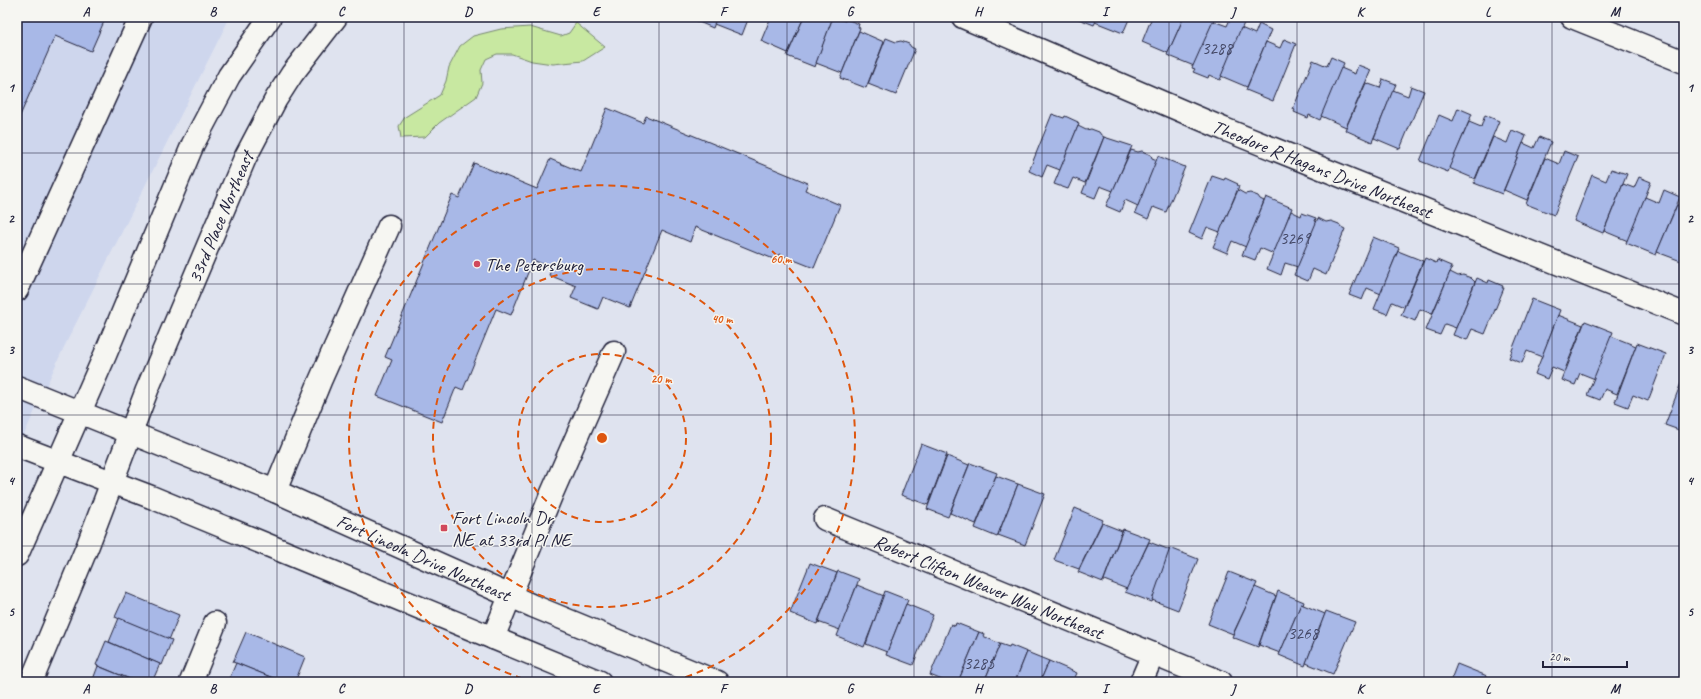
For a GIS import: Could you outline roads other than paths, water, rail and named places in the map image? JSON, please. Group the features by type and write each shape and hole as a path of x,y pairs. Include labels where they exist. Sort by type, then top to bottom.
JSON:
{"street":[{"path":"17,290 141,17"},
{"path":"17,555 57,461 80,412 193,144 229,76 270,17"},
{"name":"33rd Place Northeast","path":"131,432 147,390 244,158 276,99 292,74 336,17"},
{"name":"Theodore R Hagans Drive Northeast","path":"963,17 1224,129 1684,314"},
{"path":"1572,17 1684,62"},
{"path":"274,491 320,381 389,226"},
{"path":"493,638 509,595 552,493 614,352"},
{"name":"Fort Lincoln Drive Northeast","path":"17,387 274,491 509,595 717,682"},
{"path":"31,682 88,546 131,432"},
{"path":"17,446 151,497 600,682"},
{"name":"Robert Clifton Weaver Way Northeast","path":"825,519 1221,682"},
{"path":"191,682 215,623"},
{"path":"1141,682 1153,654"}],"place":[{"name":"The Petersburg","path":"477,264"},
{"name":"Fort Lincoln Dr NE at 33rd Pl NE","path":"444,528"}]}
